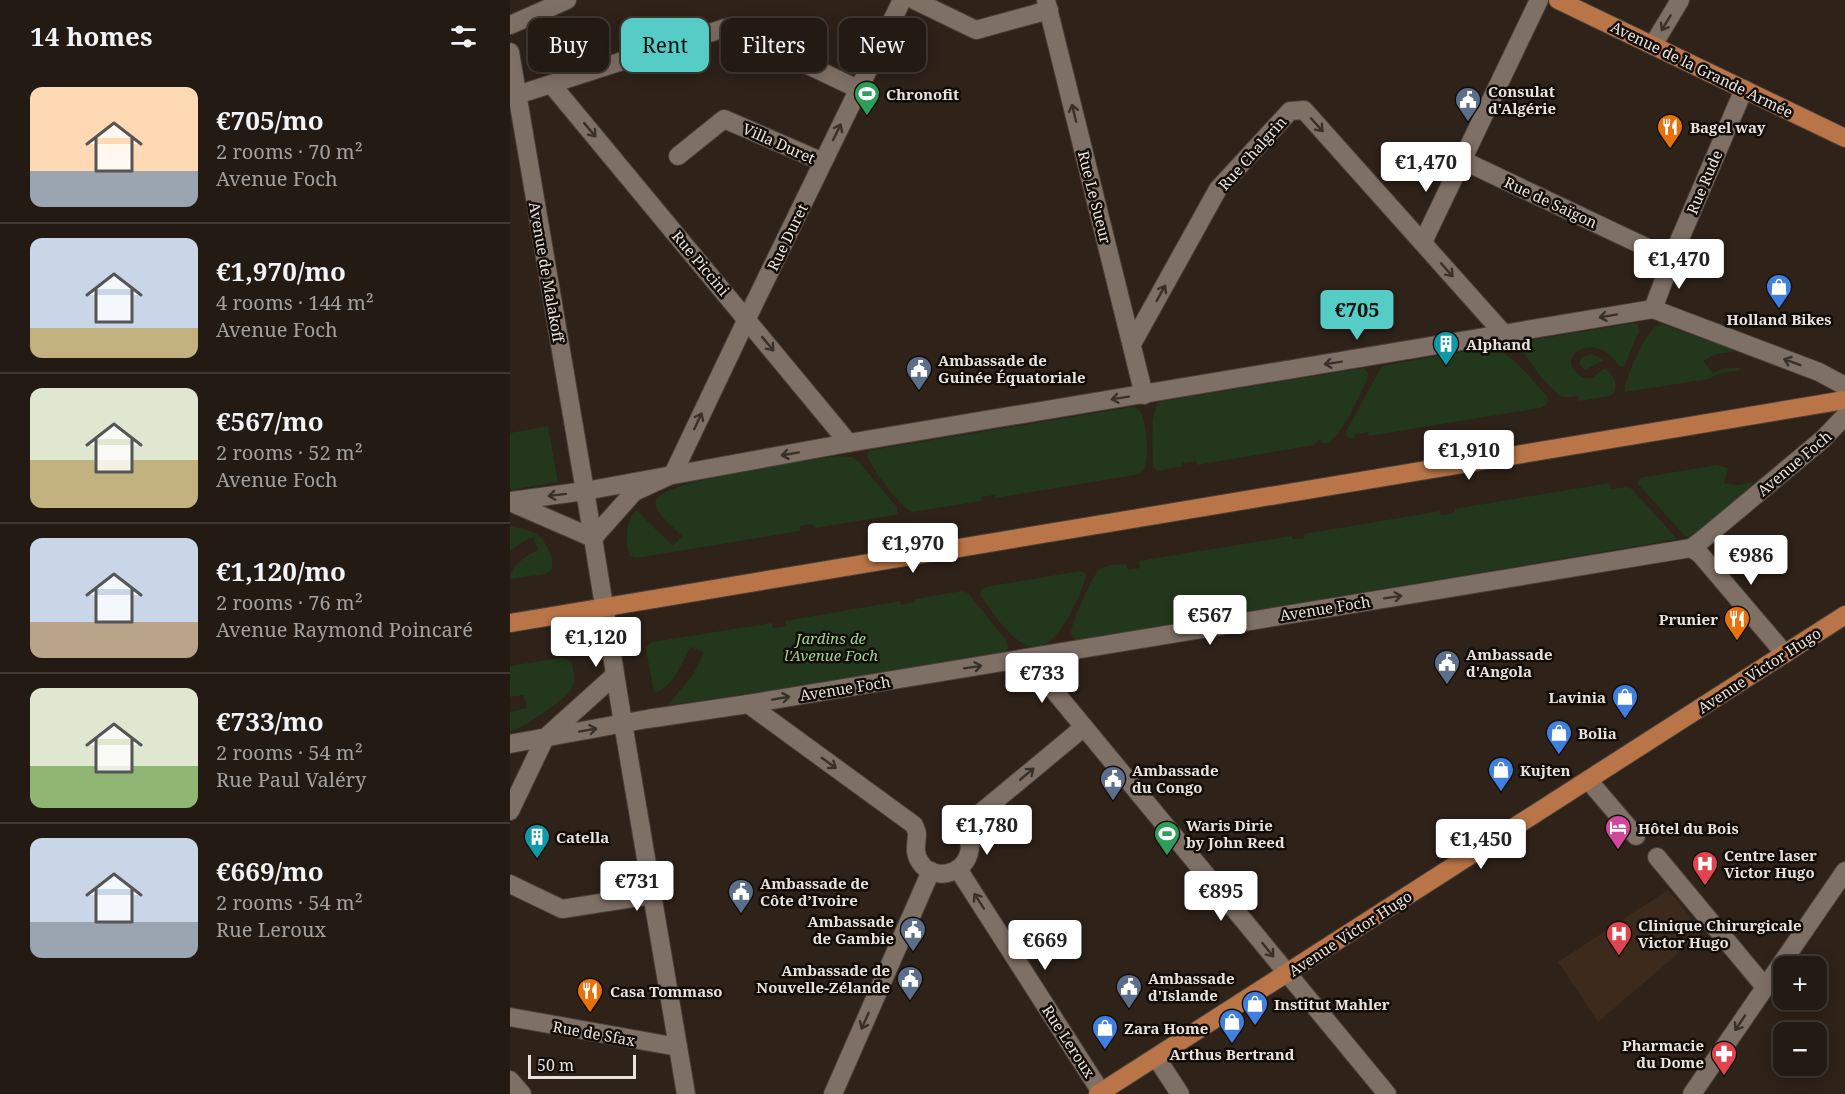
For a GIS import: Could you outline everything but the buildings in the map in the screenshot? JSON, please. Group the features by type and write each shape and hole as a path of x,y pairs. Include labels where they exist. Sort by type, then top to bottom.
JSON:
{"main road":[{"name":"Avenue de la Grande Armée","path":"1558,0 1845,138"},
{"path":"510,623 1845,400"},
{"name":"Avenue Victor Hugo","path":"1100,1093 1845,615"}],"street":[{"path":"510,25 567,0"},
{"name":"Rue Duret","path":"673,474 902,0"},
{"path":"914,0 976,30 1047,5"},
{"path":"1423,242 1539,0"},
{"path":"1653,45 1680,0"},
{"name":"Rue Le Sueur","path":"1047,5 1143,394"},
{"path":"517,95 728,27 858,89"},
{"name":"Avenue de Malakoff","path":"510,52 686,1094"},
{"name":"Rue Piccini","path":"552,85 848,443"},
{"name":"Rue Rude","path":"1653,309 1671,260 1744,89"},
{"name":"Rue Chalgrin","path":"1132,344 1218,189 1290,111 1304,110 1504,334"},
{"name":"Villa Duret","path":"678,156 724,119 823,162"},
{"name":"Rue de Saïgon","path":"1462,160 1671,260"},
{"path":"510,502 585,491 848,443 1653,309 1819,372 1845,386"},
{"name":"Avenue Foch","path":"510,744 623,723 1691,548 1823,439 1845,416"},
{"path":"510,502 593,538 634,492 673,474"},
{"path":"1691,548 1700,554 1785,654"},
{"path":"1027,658 1388,1094"},
{"path":"510,812 545,738 615,675"},
{"path":"748,704 914,825 917,834 916,855 920,863 931,871 945,874 964,864 970,851 966,825 1084,727"},
{"path":"1588,780 1636,836"},
{"path":"1657,857 1765,987"},
{"name":"Rue Leroux","path":"958,869 1100,1093"},
{"path":"833,1094 931,871"},
{"path":"1692,1094 1845,871"},
{"path":"510,884 562,909 652,895"},
{"name":"Rue de Sfax","path":"510,1017 678,1047"},
{"path":"1156,1057 1180,1094"},
{"path":"510,1080 522,1094"}],"shaded area":[{"name":"Clinique Chirurgicale Victor Hugo","path":"1668,890 1703,932 1598,1022 1558,962"}],"green space":[{"path":"1634,323 1638,325 1639,332 1624,366 1620,367 1611,356 1602,350 1592,348 1584,348 1572,357 1573,369 1583,377 1592,378 1603,369 1609,372 1615,383 1615,390 1610,396 1579,401 1578,396 1559,395 1541,376 1522,349 1526,341"},
{"path":"1662,324 1733,350 1734,352 1716,354 1703,361 1713,373 1729,368 1740,368 1739,371 1723,373 1709,379 1625,392 1631,368 1640,349 1654,328"},
{"path":"1488,347 1505,354 1520,367 1547,396 1546,405 1540,408 1369,436 1368,432 1355,434 1355,438 1351,439 1346,436 1346,431 1382,366"},
{"path":"1592,354 1604,360 1585,370 1579,364 1581,358"},
{"path":"1364,368 1368,374 1367,380 1355,405 1340,431 1328,443 1321,443 1322,441 1318,440 1314,445 1197,465 1196,461 1158,471 1154,468 1153,424 1159,402"},
{"path":"1137,408 1142,416 1147,441 1145,466 1135,475 995,498 994,495 981,497 981,501 912,512 886,487 867,456 872,450"},
{"path":"548,426 558,482 510,490 510,433"},
{"path":"837,456 853,457 860,463 897,507 898,513 814,528 812,524 800,526 800,531 636,558 629,555 627,531 636,510 673,546 682,536 657,510 656,500 664,493 709,478"},
{"path":"1717,465 1728,468 1724,483 1738,485 1753,482 1753,484 1689,537 1685,536 1638,484 1640,478"},
{"path":"1610,483 1611,489 1627,487 1632,489 1677,539 1244,612 1182,622 1176,620 1176,623 1076,640 1071,634 1074,621 1096,574 1099,570 1112,565 1126,564 1128,570 1140,568 1139,561 1292,536 1293,539 1304,538 1304,534 1440,511 1441,515 1455,513 1454,509"},
{"path":"510,526 531,532 542,539 550,554 552,570 545,574 510,579 517,565 538,550 533,537 510,551"},
{"path":"1080,571 1086,576 1072,610 1057,634 1039,647 1029,646 1014,638 981,597 981,591 985,587"},
{"name":"Jardins de l'Avenue Foch","path":"962,591 968,593 1007,641 1007,651 782,689 668,705 693,675 704,652 690,647 671,681 660,691 654,692 646,650 652,642 772,623 773,628 786,626 785,621 900,601 901,605 915,602 915,599"},
{"path":"559,658 572,662 573,686 554,705 510,732 510,712 527,708 524,695 510,697 510,666"}],"place":[{"name":"Chronofit","path":"867,117"},
{"name":"Consulat d'Algérie","path":"1468,123"},
{"name":"Bagel way","path":"1670,150"},
{"name":"Holland Bikes","path":"1779,310"},
{"name":"Alphand","path":"1446,367"},
{"name":"Ambassade de Guinée Équatoriale","path":"919,392"},
{"name":"Prunier","path":"1737,642"},
{"name":"Ambassade d'Angola","path":"1447,686"},
{"name":"Lavinia","path":"1625,720"},
{"name":"Bolia","path":"1559,756"},
{"name":"Kujten","path":"1501,793"},
{"name":"Ambassade du Congo","path":"1113,802"},
{"name":"Hôtel du Bois","path":"1618,851"},
{"name":"Waris Dirie by John Reed","path":"1167,857"},
{"name":"Catella","path":"537,860"},
{"name":"Centre laser Victor Hugo","path":"1705,887"},
{"name":"Ambassade de Côte d’Ivoire","path":"741,915"},
{"name":"Ambassade de Gambie","path":"913,953"},
{"name":"Clinique Chirurgicale Victor Hugo","path":"1619,957"},
{"name":"Ambassade de Nouvelle-Zélande","path":"910,1002"},
{"name":"Ambassade d'Islande","path":"1129,1010"},
{"name":"Casa Tommaso","path":"590,1014"},
{"name":"Institut Mahler","path":"1255,1027"},
{"name":"Arthus Bertrand","path":"1232,1045"},
{"name":"Zara Home","path":"1105,1051"},
{"name":"Pharmacie du Dome","path":"1724,1077"}]}
